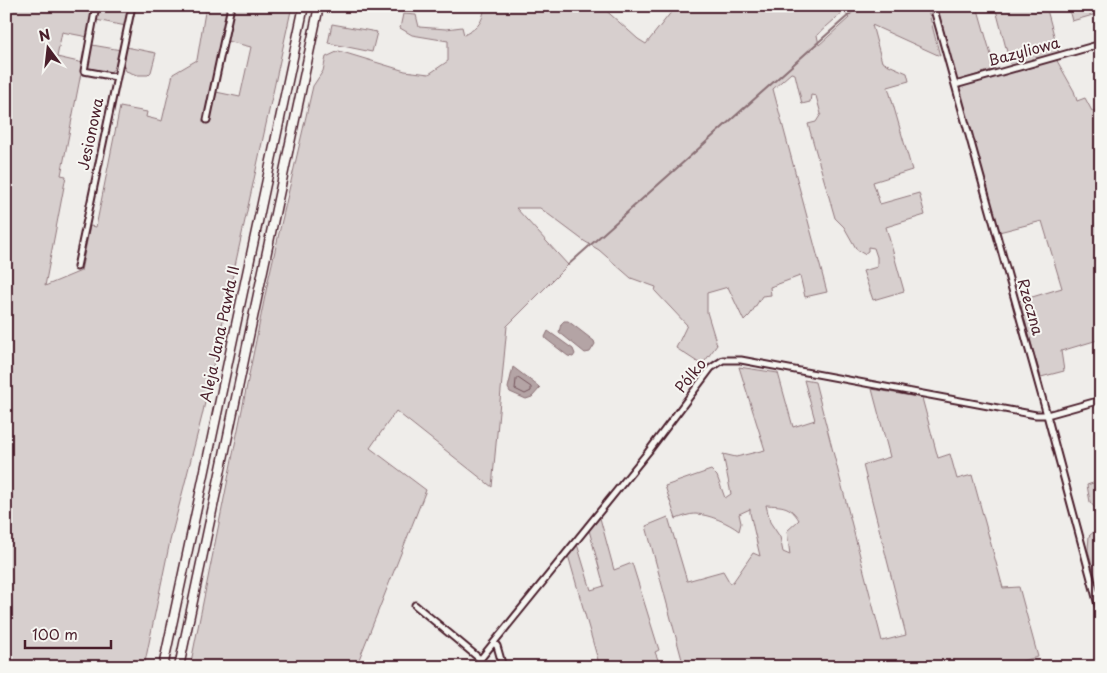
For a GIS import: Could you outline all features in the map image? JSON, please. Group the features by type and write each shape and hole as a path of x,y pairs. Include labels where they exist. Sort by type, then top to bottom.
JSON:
{"main road":[{"name":"Aleja Jana Pawła II","path":"163,667 304,6"},
{"name":"Aleja Jana Pawła II","path":"178,667 318,6"}],"street":[{"path":"96,6 84,71 116,76"},
{"name":"Jesionowa","path":"77,267 132,6"},
{"path":"207,120 231,6"},
{"name":"Rzeczna","path":"933,6 1101,616"},
{"name":"Bazyliowa","path":"955,85 1101,44"},
{"name":"Pólko","path":"474,667 648,452 711,368 723,360 741,360 1030,415 1047,415 1101,400"},
{"path":"415,605 480,659"},
{"path":"494,643 497,646 503,667"}],"shaded area":[{"path":"6,6 72,6 93,11 88,37 62,32 57,57 83,63 61,175 66,176 45,286 81,271 90,226 96,227 120,107 147,112 146,117 162,121 173,74 197,60 206,6 229,6 205,120 209,121 216,92 240,97 251,47 227,41 234,6 292,6 202,416 170,541 144,667 6,667"},
{"path":"99,6 130,6 126,26 96,20"},
{"path":"485,6 601,6 646,44 676,6 927,6 940,56 872,25 882,62 907,73 909,81 888,87 912,170 873,182 880,204 919,193 925,215 886,227 904,291 873,300 863,271 877,267 877,257 874,248 868,247 868,251 864,254 857,250 844,227 835,218 808,124 816,122 821,114 816,96 811,95 810,102 802,104 795,74 791,73 773,89 827,292 805,297 800,276 770,287 771,295 762,296 744,321 728,287 707,293 707,312 717,345 702,365 676,348 687,325 655,291 656,287 631,278 599,250 540,208 516,208 568,265 507,326 492,487 396,411 370,448 426,490 356,667 190,667 268,281 313,86 323,71 326,57 339,51 405,71 429,74 448,61 448,41 412,35 400,28 403,14 416,15 419,27 446,29 462,27 464,35 479,24","holes":["844,11 849,18 819,45 817,35"]},
{"path":"937,6 977,6 995,69 957,81"},
{"path":"995,6 1046,6 1059,54 1011,67"},
{"path":"1068,6 1097,6 1100,13 1072,21"},
{"path":"332,24 377,32 372,52 328,43"},
{"path":"92,45 121,50 116,67 109,73 87,68"},
{"path":"126,47 156,53 151,72 148,75 137,75 126,71 123,64"},
{"path":"1056,59 1074,91 1077,101 1085,98 1092,111 1101,110 1101,339 1061,351 1064,371 1041,377 1019,301 1062,288 1042,221 999,232 959,86"},
{"path":"739,367 778,373 793,427 815,420 804,380 815,382 882,641 906,635 863,465 890,457 872,389 922,398 938,458 950,454 957,479 972,475 1003,588 1019,587 1038,657 1022,661 1024,667 684,667 646,526 668,517 687,581 723,571 730,583 733,582 753,553 760,556 750,509 739,514 741,523 739,531 718,519 700,514 690,514 676,519 665,486 711,470 717,476 725,498 731,494 723,454 736,457 765,450","holes":["766,505 781,506 789,509 799,520 787,531 790,555 783,552 780,537 770,522"]},
{"path":"1099,481 1101,484 1101,515 1090,502 1087,485"},
{"path":"600,518 614,570 632,563 659,650 655,652 661,667 600,667 568,555 577,544 591,590 604,586 589,530"},
{"path":"1101,520 1101,597 1088,550 1089,536 1097,529 1097,522"}],"water":[{"path":"564,321 568,321 594,341 595,344 590,352 585,353 559,332"},
{"path":"548,331 573,349 575,354 573,357 568,356 546,339"},
{"path":"513,367 540,388 532,397 526,399 510,392 508,388"}],"waterway":[{"path":"568,265 859,6"}]}
